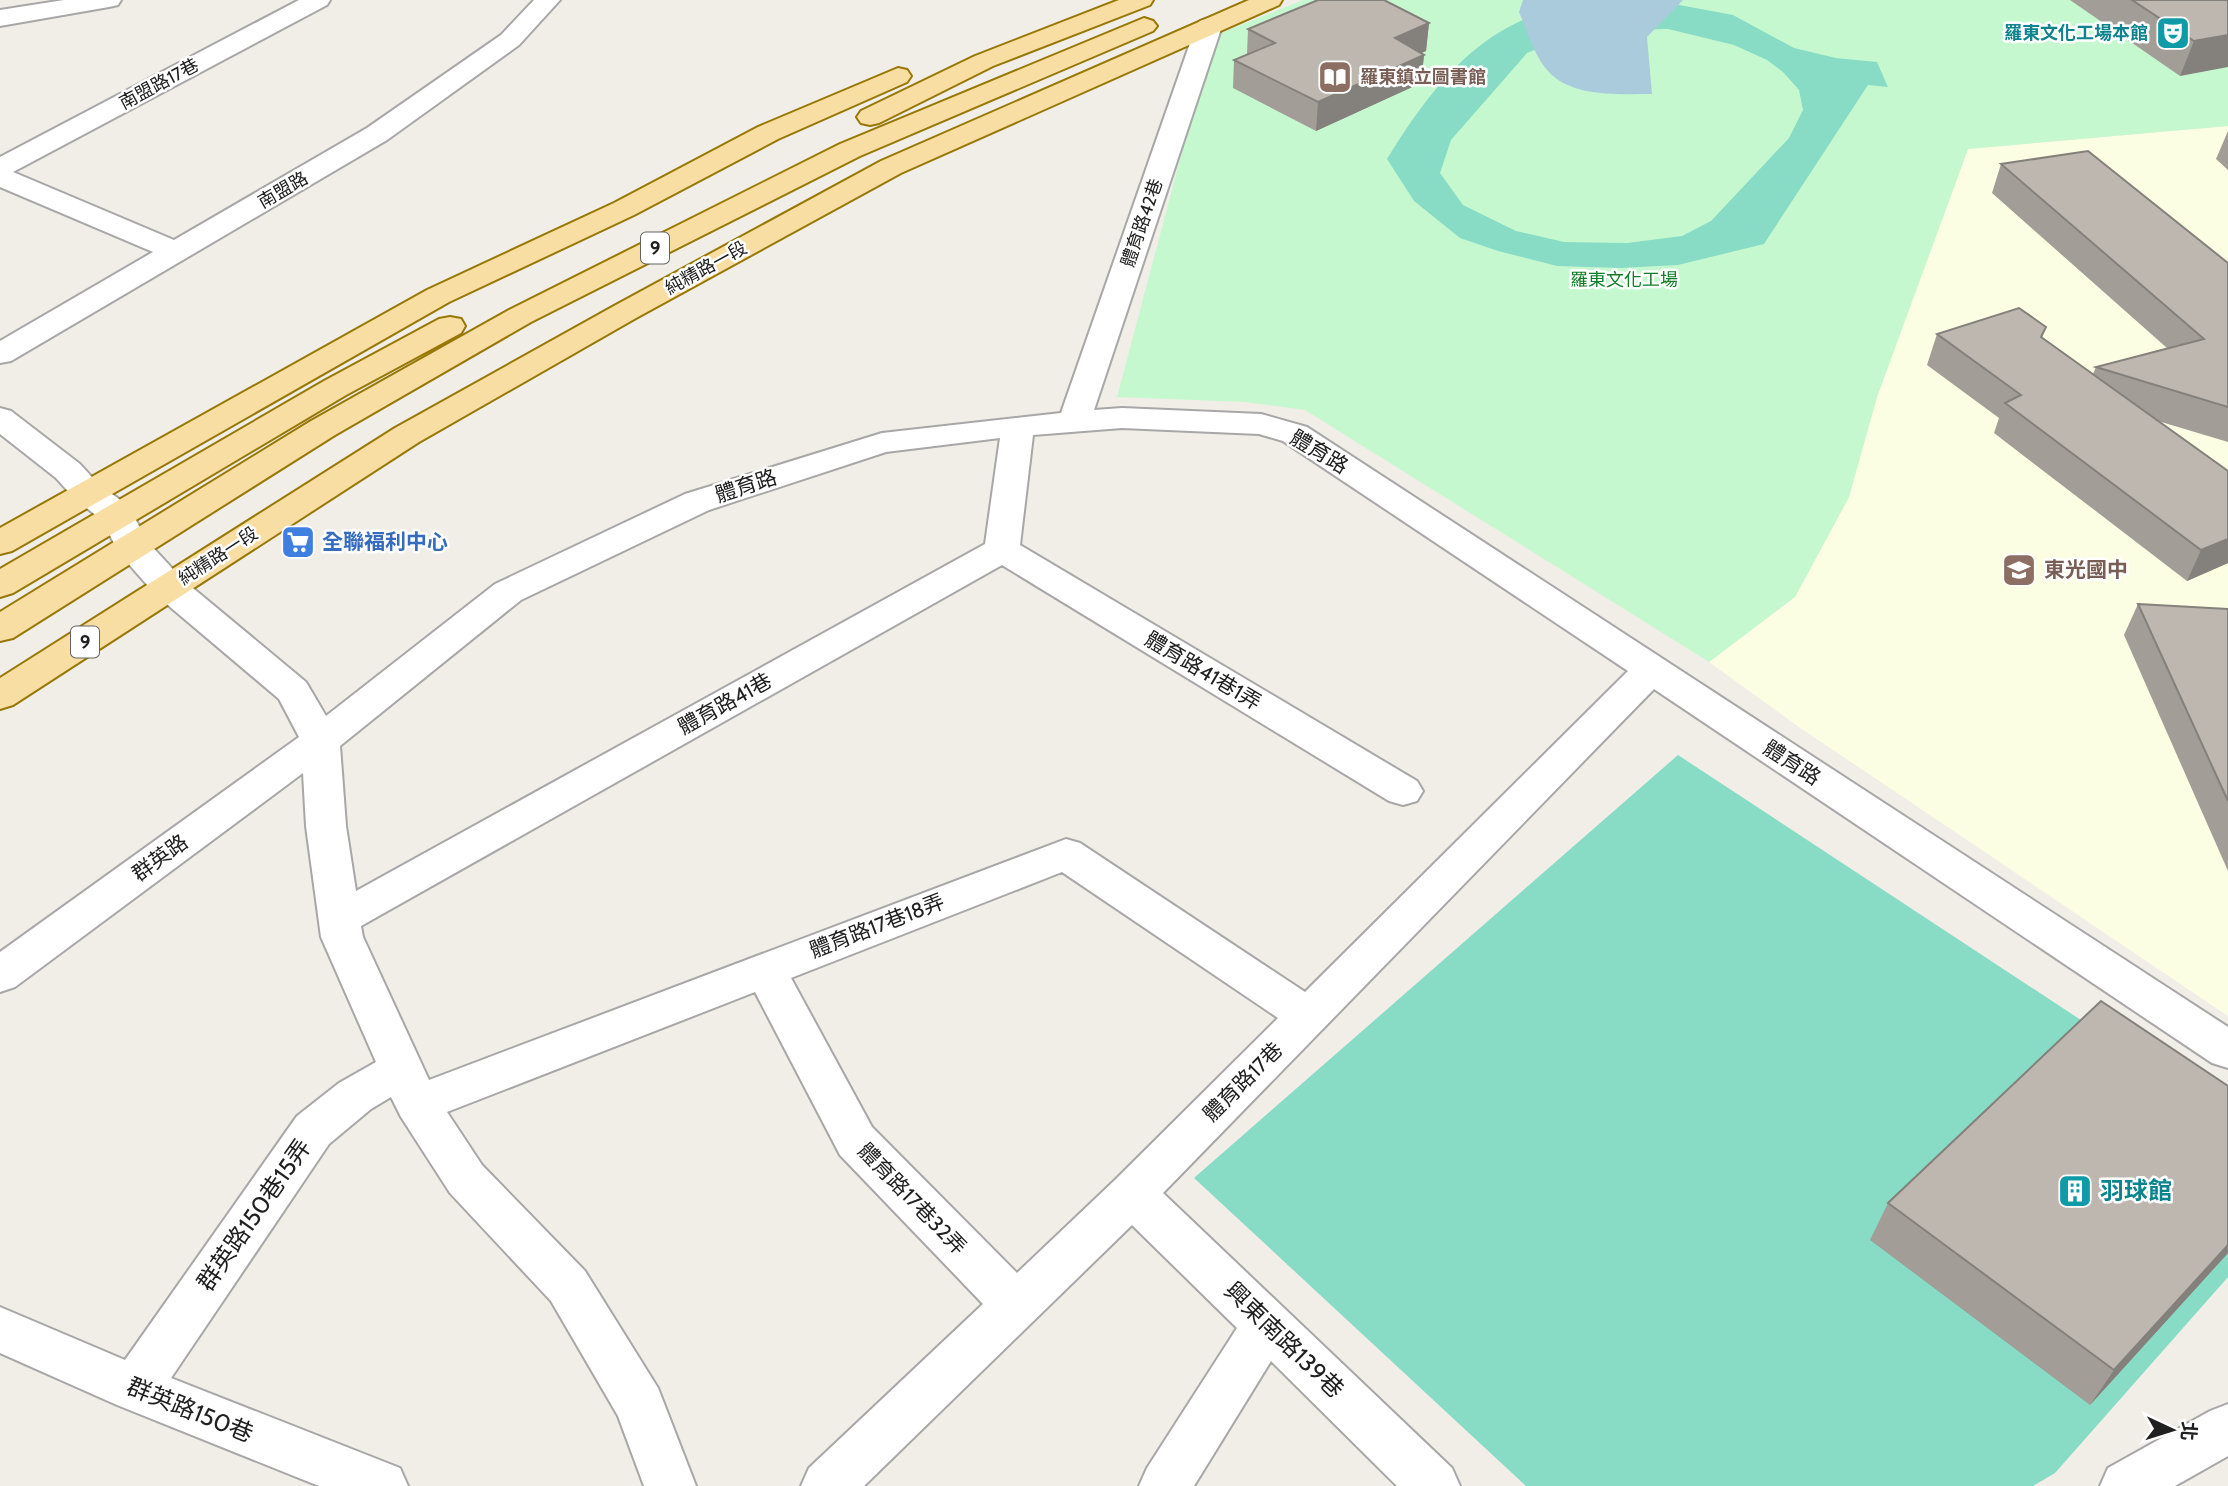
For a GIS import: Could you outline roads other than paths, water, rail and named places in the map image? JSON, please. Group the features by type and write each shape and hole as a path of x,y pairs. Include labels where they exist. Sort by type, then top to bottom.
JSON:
{"main road":[{"name":"9","path":"0,543 86,492 438,296 624,209 768,133 1079,0"},
{"name":"9","path":"0,629 124,530 335,388 565,265 984,61 1141,0"},
{"name":"純精路一段","path":"124,530 323,428 520,316 850,150 1030,76 1206,13 1270,0"},
{"name":"純精路一段","path":"169,587 407,435 891,167 1206,13"},
{"name":"9","path":"0,585 124,530"},
{"name":"9","path":"0,696 169,587"}],"street":[{"path":"0,18 109,0"},
{"name":"南盟路17巷","path":"0,167 318,0"},
{"name":"南盟路","path":"0,354 377,134 510,40 548,0"},
{"name":"體育路42巷","path":"1075,420 1206,13"},
{"path":"0,177 178,251"},
{"path":"0,418 68,471 124,530 169,587 293,691 320,741 326,826 342,937 409,1086 466,1179 568,1286 640,1405 670,1486"},
{"name":"體育路","path":"320,741 508,592 697,502 882,443 1075,420 1122,418 1261,424 1294,434 2228,1050"},
{"path":"1002,550 1018,426"},
{"name":"體育路41巷1弄","path":"1002,550 1403,791"},
{"name":"體育路41巷","path":"338,920 1002,550"},
{"name":"體育路17巷","path":"827,1486 1132,1194 1651,670"},
{"name":"群英路","path":"0,975 320,741"},
{"name":"體育路17巷18弄","path":"409,1086 765,970 1066,854 1308,1016"},
{"name":"體育路17巷32弄","path":"765,970 856,1141 1016,1305"},
{"name":"群英路150巷15弄","path":"135,1388 313,1130 355,1096 409,1086"},
{"name":"興東南路139巷","path":"1132,1194 1434,1486"},
{"path":"1165,1486 1267,1323"},
{"name":"群英路150巷","path":"0,1329 135,1388 382,1486"},
{"path":"2126,1486 2228,1428"}],"water":[{"path":"1523,0 1683,0 1647,37 1652,94 1625,94 1583,90 1558,80 1548,71 1535,50 1519,12"}],"place":[{"name":"羅東文化工場本館","path":"2173,33"},
{"name":"羅東鎮立圖書館","path":"1335,77"},
{"name":"全聯福利中心","path":"298,542"},
{"name":"東光國中","path":"2019,570"},
{"name":"羽球館","path":"2075,1191"}],"park label":[{"name":"羅東文化工場","path":"1624,280"}]}
